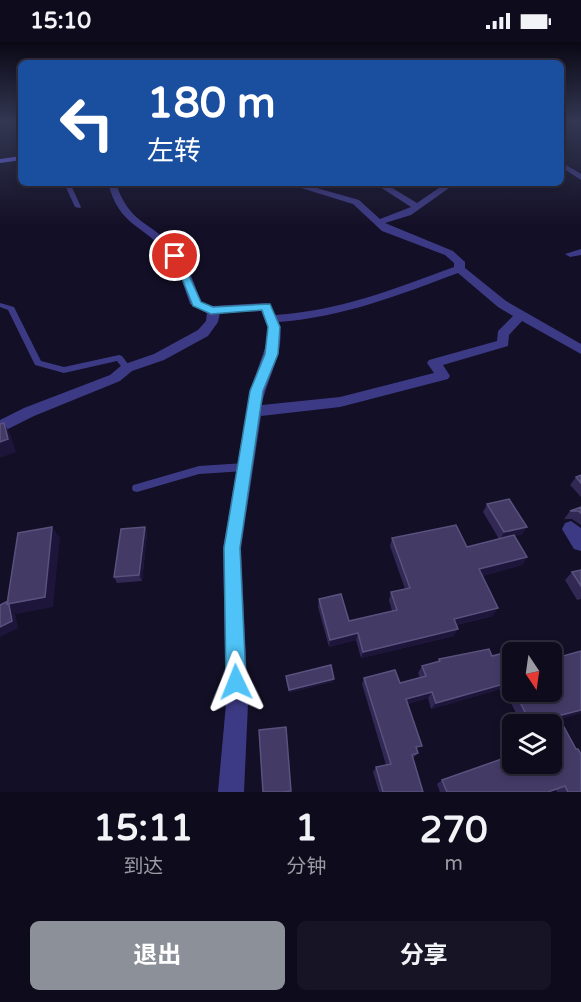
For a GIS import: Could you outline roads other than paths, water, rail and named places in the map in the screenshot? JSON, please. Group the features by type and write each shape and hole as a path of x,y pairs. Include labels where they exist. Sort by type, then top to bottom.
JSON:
{"main road":[{"path":"0,161 18,158"}],"street":[{"path":"564,166 581,178"},
{"path":"113,186 126,218 155,235 169,248 180,264 196,304 214,310 266,307 272,319 273,345 260,381 232,548 237,704 231,792"},
{"path":"301,186 347,198 364,206 391,231 449,253 460,262 459,269"},
{"path":"383,186 417,207"},
{"path":"380,222 417,207 448,186"},
{"path":"272,319 318,315 361,305 459,269"},
{"path":"459,269 520,316 581,350"},
{"path":"0,428 29,412 109,380 127,368 159,357 203,333 212,322 214,310"},
{"path":"254,411 340,402 443,376 434,363 503,343 503,334 520,316"}],"lane":[{"path":"68,186 78,207"},
{"path":"0,305 11,309 38,363 51,364 58,370 64,370 119,358 127,368"},
{"path":"138,488 199,470 245,467"}]}
